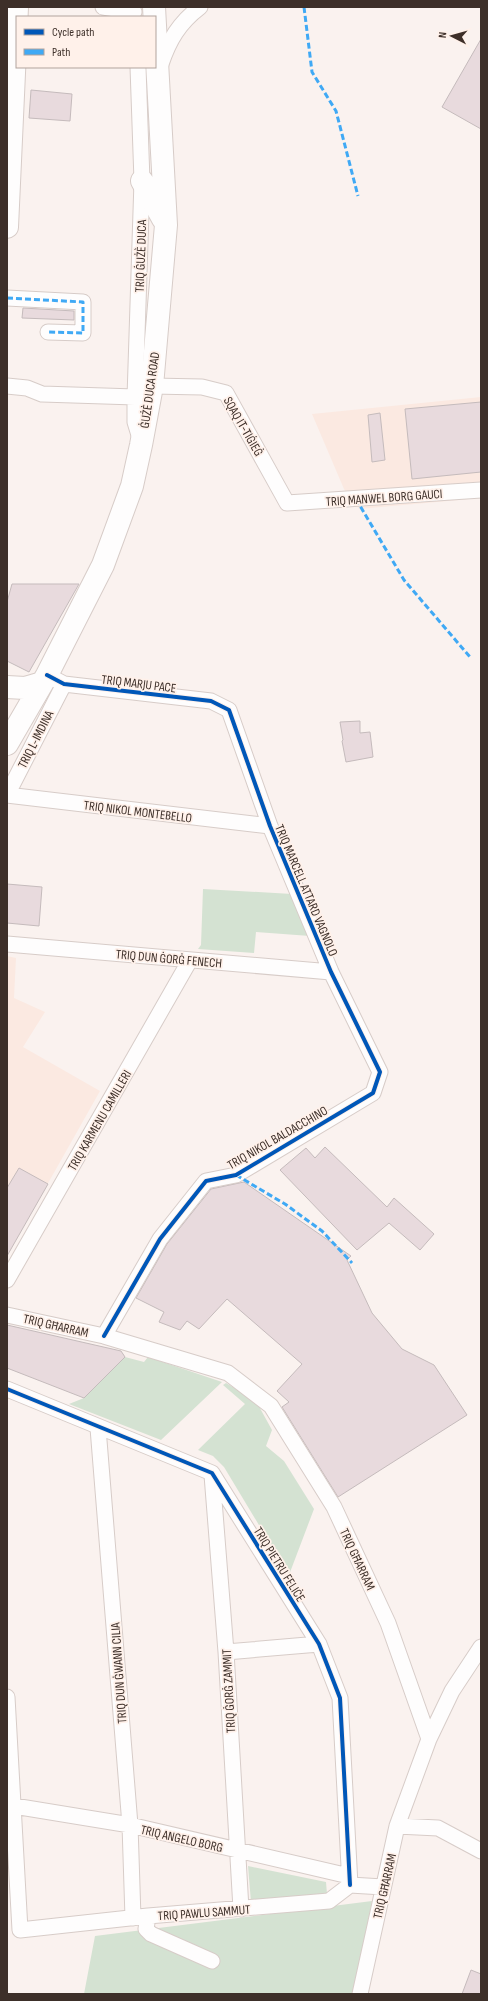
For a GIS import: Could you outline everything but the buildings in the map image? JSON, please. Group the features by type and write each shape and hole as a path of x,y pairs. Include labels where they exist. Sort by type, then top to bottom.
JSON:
{"highway":[{"path":"7,227 16,29"},
{"name":"ĠUŻÈ DUCA ROAD","path":"7,742 51,681 103,566 132,486 141,445 144,391 166,225 148,68"},
{"path":"142,181 166,225"},
{"path":"7,687 25,688 51,681"}],"street":[{"path":"103,7 139,11"},
{"name":"TRIQ ĠUŻÈ DUCA","path":"156,58 181,25 200,7"},
{"name":"TRIQ ĠUŻÈ DUCA","path":"144,391 142,181 148,68"},
{"path":"7,298 83,302 83,333 48,332"},
{"name":"SQAQ IT-TIĠIEĠ","path":"7,386 27,388 42,394 144,391 202,387 226,393 287,503"},
{"name":"TRIQ MANWEL BORG GAUCI","path":"287,503 481,490"},
{"name":"TRIQ MARJU PACE","path":"51,681 211,701 229,710"},
{"name":"TRIQ L-IMDINA","path":"7,795 51,681"},
{"name":"TRIQ MARCELL ATTARD VAGNOLO","path":"229,710 270,826 331,972 380,1072"},
{"name":"TRIQ NIKOL MONTEBELLO","path":"7,795 270,826"},
{"name":"TRIQ DUN ĠORĠ FENECH","path":"7,944 331,972"},
{"name":"TRIQ KARMENU CAMILLERI","path":"7,1280 190,960"},
{"name":"TRIQ NIKOL BALDACCHINO","path":"104,1336 160,1239 206,1181 236,1175 373,1093 380,1072"},
{"name":"TRIQ GĦARRAM","path":"7,1315 104,1336 228,1373 271,1406 334,1507 388,1623 429,1739 397,1826 360,1994"},
{"path":"7,1390 212,1473"},
{"name":"TRIQ DUN ĠWANN CILIA","path":"98,1428 130,1825 141,1917 146,1929 151,1934 212,1961"},
{"name":"TRIQ PIETRU FELIĊE","path":"212,1473 319,1644 340,1698 349,1880"},
{"name":"TRIQ ĠORĠ ZAMMIT","path":"212,1473 226,1652 241,1909"},
{"path":"226,1652 319,1644"},
{"path":"429,1739 452,1691 481,1647"},
{"path":"7,1697 14,1806"},
{"name":"TRIQ ANGELO BORG","path":"14,1806 130,1825 349,1880"},
{"name":"TRIQ PAWLU SAMMUT","path":"14,1806 20,1930 141,1917 329,1901 349,1880"},
{"path":"397,1826 438,1828 481,1851"},
{"path":"349,1880 383,1887"}],"shaded area":[{"path":"481,397 481,498 359,509 344,489 312,414"},
{"path":"7,956 16,958 14,998 45,1012 23,1047 100,1091 7,1256"}],"green space":[{"path":"203,889 292,894 310,936 256,932 254,953 198,949 201,945"},
{"path":"125,1357 144,1362 148,1357 222,1382 161,1440 69,1404 84,1398"},
{"path":"226,1383 256,1401 272,1430 266,1446 284,1461 314,1509 289,1575 224,1467 213,1456 198,1450 245,1404 223,1385"},
{"path":"248,1866 326,1882 327,1894 251,1902"},
{"path":"372,1901 354,1994 84,1994 95,1936"}],"marked path":[{"path":"304,7 312,72 336,111 358,196"},
{"path":"7,298 83,302 83,333 48,332"},
{"path":"356,499 404,580 470,657"},
{"path":"236,1175 285,1204 322,1231 352,1263"}],"cycle path":[{"path":"47,675 64,684 211,701 229,710 270,826 331,972 380,1072 373,1093 236,1175 206,1181 160,1239 104,1336"},
{"path":"7,1389 212,1473 319,1644 340,1698 350,1885"}]}
